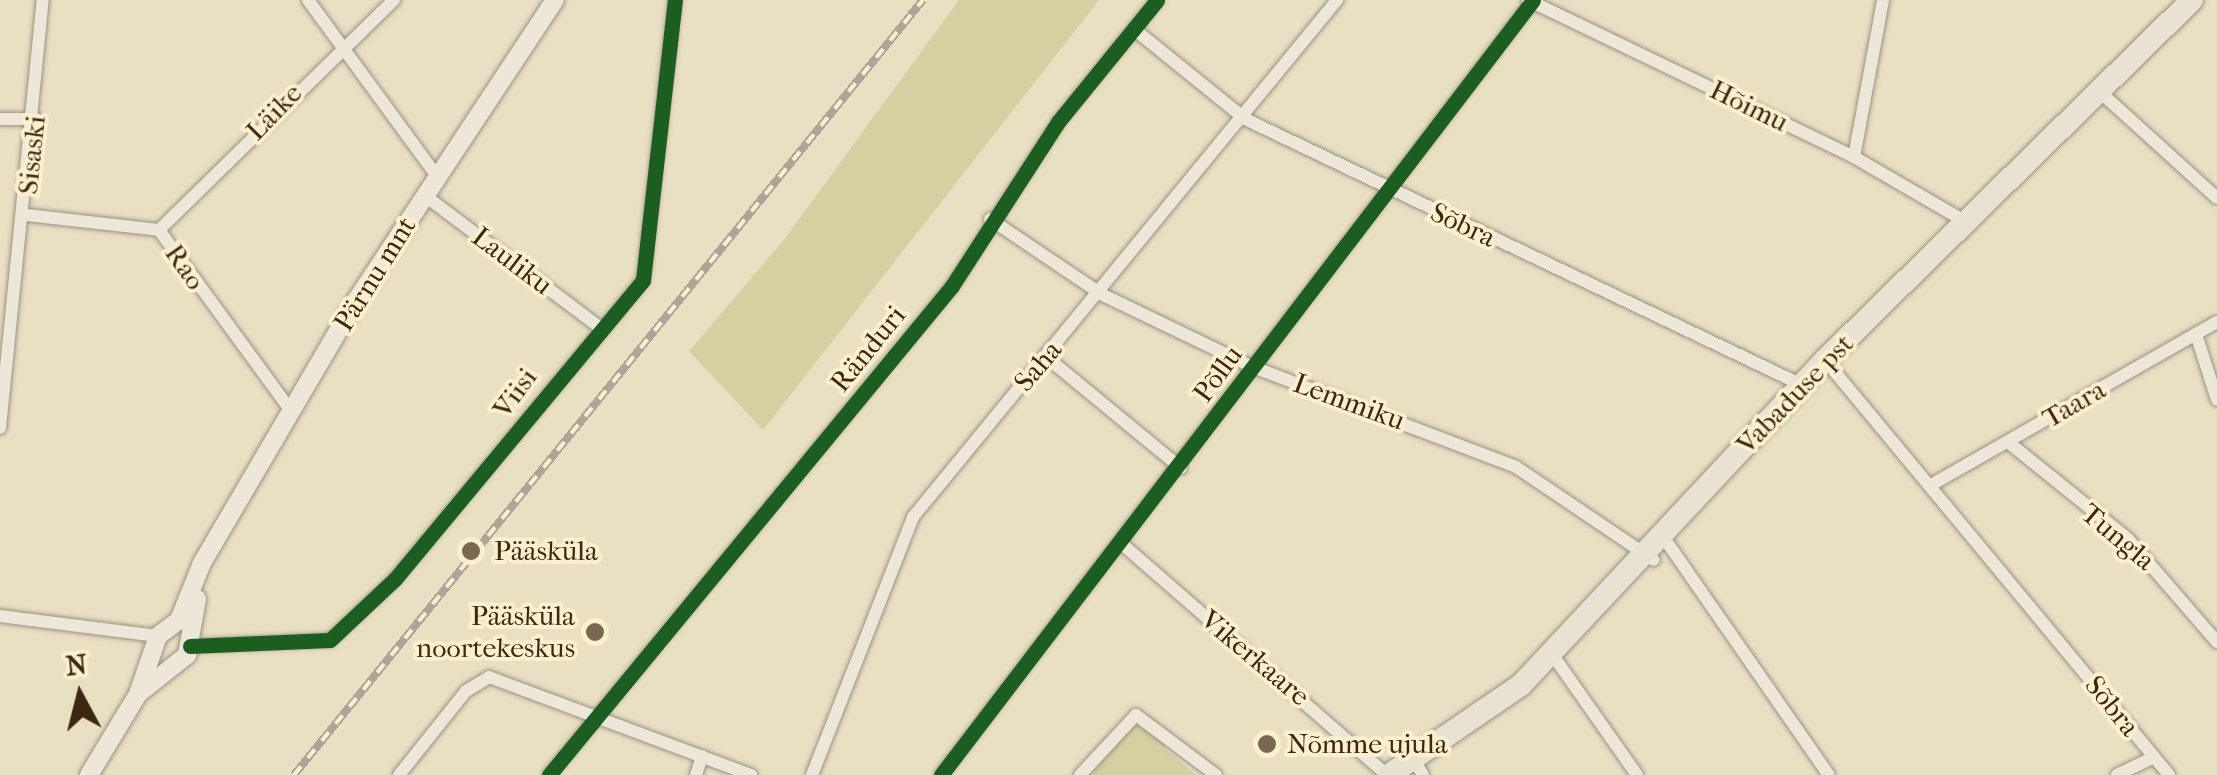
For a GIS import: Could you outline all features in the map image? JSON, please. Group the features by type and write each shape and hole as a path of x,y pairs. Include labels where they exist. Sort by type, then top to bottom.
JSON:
{"highway":[{"name":"Vabaduse pst","path":"1829,363 2103,94 2192,0"},
{"name":"Vabaduse pst","path":"1388,775 1418,770 1556,658 1829,363 1966,222 2206,0"}],"main road":[{"name":"Pärnu mnt","path":"89,775 138,694 291,411 436,175 555,0"},
{"name":"Pärnu mnt","path":"190,644 210,556"},
{"path":"164,644 190,644"},
{"path":"164,644 190,644"}],"street":[{"name":"Sisaski","path":"0,428 36,119 43,0"},
{"path":"308,0 436,175"},
{"name":"Läike","path":"159,230 340,44 394,0"},
{"name":"Viisi","path":"190,644 330,640 407,566 652,259 660,77 676,40 675,0"},
{"name":"Ränduri","path":"598,716 952,286 990,218 1157,0"},
{"name":"Saha","path":"812,775 913,517 1245,119 1337,0"},
{"path":"1854,157 1883,0"},
{"name":"Hõimu","path":"1531,1 1854,157 1966,222"},
{"name":"Põllu","path":"941,775 1181,468 1253,367 1393,192 1531,1"},
{"name":"Sõbra","path":"1134,29 1245,119 1806,388"},
{"path":"2103,94 2217,198"},
{"path":"0,119 36,119"},
{"name":"Lauliku","path":"424,194 599,327"},
{"name":"Rao","path":"26,216 159,230 291,411"},
{"name":"Lemmiku","path":"990,218 1101,294 1253,367 1516,467 1658,547 1829,775"},
{"name":"Taara","path":"1931,485 2217,322"},
{"path":"2196,334 2217,400"},
{"path":"1045,356 1181,468"},
{"name":"Sõbra","path":"1829,363 2169,775"},
{"name":"Tungla","path":"2008,442 2128,540 2217,642"},
{"name":"Vikerkaare","path":"1120,543 1388,775"},
{"path":"0,616 164,644"},
{"path":"1556,658 1637,775"},
{"path":"399,775 466,691 489,676 752,775"},
{"path":"1080,775 1136,715 1216,775"},
{"path":"549,775 598,716"},
{"path":"696,775 702,756"},
{"path":"2117,775 2154,757"}],"shaded area":[{"path":"959,0 1099,0 763,430 689,351 783,241"},
{"path":"1129,721 1169,741 1164,748 1196,775 1092,775"}],"railway":[{"path":"294,775 923,0"}],"cycle path":[{"path":"190,646 330,640 395,579 643,280 675,0"},
{"path":"549,775 952,286 1058,122 1157,0"},
{"path":"941,775 1533,0"}],"place":[{"name":"Pääsküla","path":"471,551"},
{"name":"Pääsküla noortekeskus","path":"595,632"},
{"name":"Nõmme ujula","path":"1267,744"}]}
